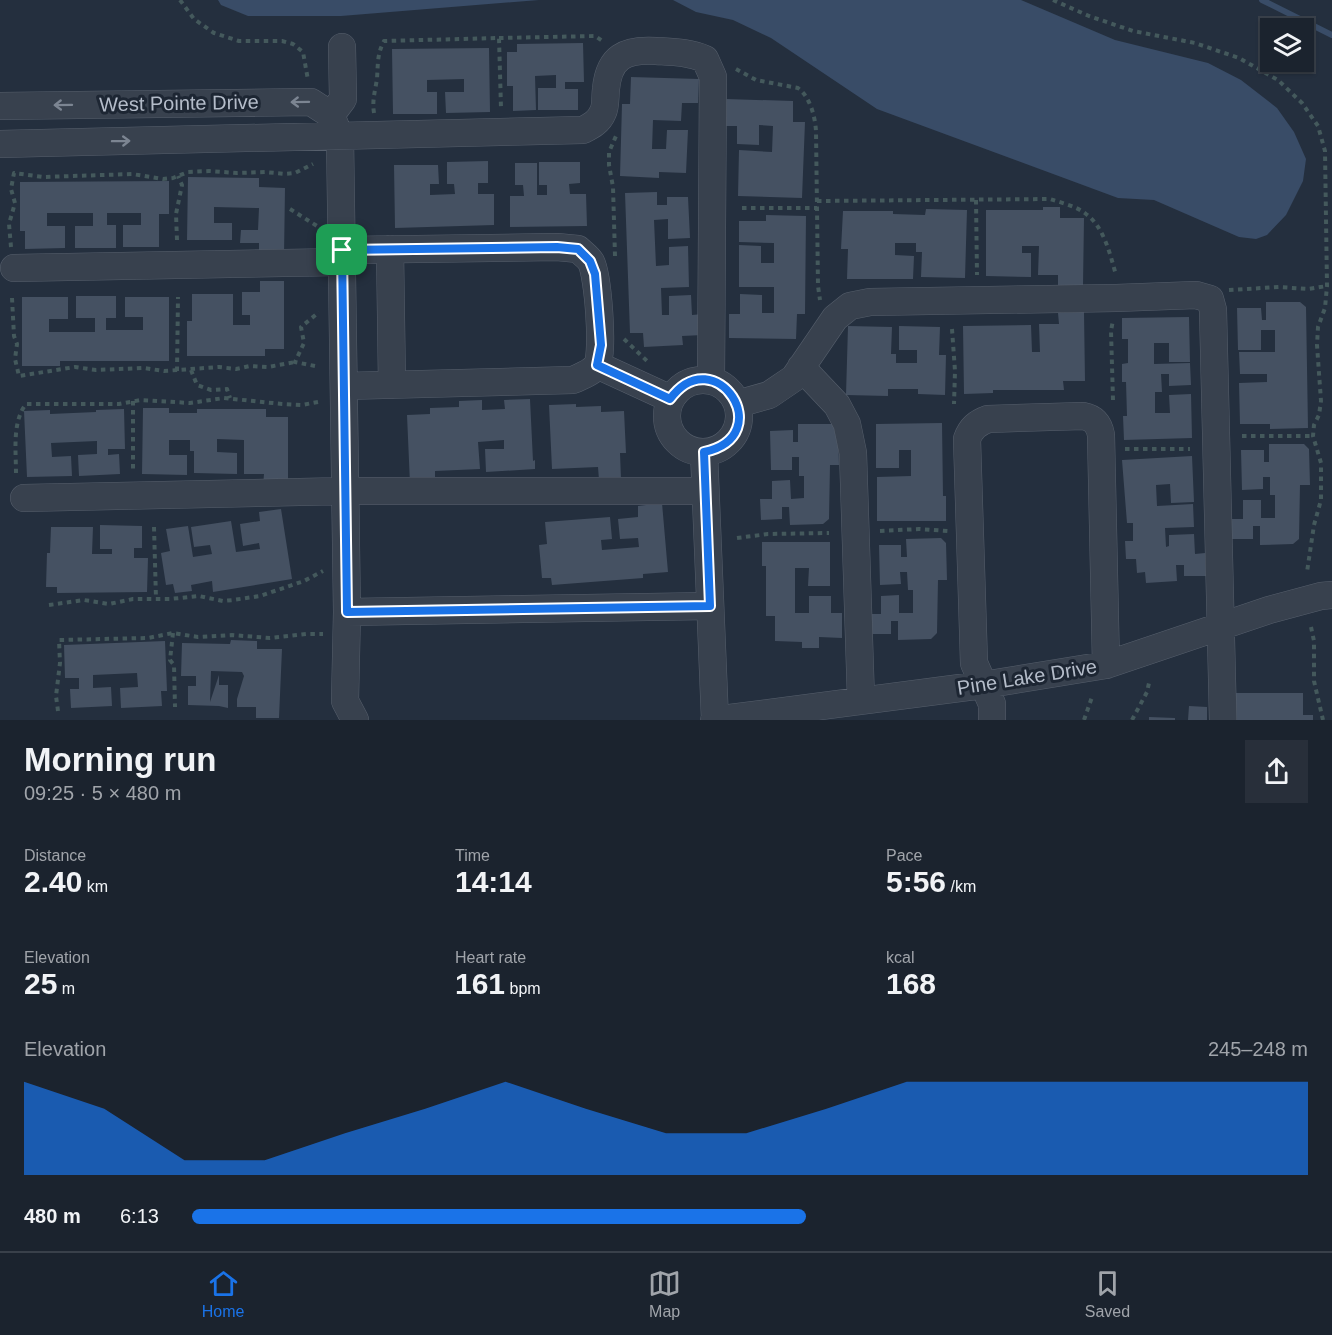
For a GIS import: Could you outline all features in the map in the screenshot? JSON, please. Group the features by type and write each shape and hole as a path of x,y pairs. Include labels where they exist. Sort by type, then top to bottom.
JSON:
{"street":[{"path":"342,47 343,99 328,118 342,256 347,612 345,701 355,720"},
{"path":"328,118 583,130 596,123 603,112 607,79 614,61 625,54 641,50 691,53 705,59 713,76 711,381"},
{"name":"West Pointe Drive","path":"0,106 328,118"},
{"name":"West Pointe Drive","path":"0,144 328,118"},
{"path":"13,257 342,256 390,249 557,247 578,249 590,261 595,274 601,345 597,365 587,374 573,380 344,386"},
{"path":"390,249 392,385"},
{"path":"737,404 769,395 794,378 836,318 850,306 870,302 1196,295 1210,299 1213,310 1223,720"},
{"path":"597,365 670,399"},
{"path":"801,368 837,405 847,424 853,453 861,700"},
{"path":"695,381 711,381 725,387 732,394 737,404 738,426 733,436 715,450 693,451 675,440 669,430 667,409 670,399 685,384 695,381"},
{"path":"992,720 992,704 974,663 967,439 975,426 988,419 1083,416 1094,420 1100,429 1106,665"},
{"path":"704,452 714,720"},
{"path":"20,485 345,491 705,491"},
{"name":"Pine Lake Drive","path":"714,720 756,717 1106,665 1269,610 1321,596 1332,596"},
{"path":"347,612 710,606"}],"path":[{"path":"180,0 194,19 214,33 239,41 282,41 293,44 303,52 328,118"},
{"path":"1053,0 1089,16 1133,31 1195,43 1239,58 1278,80 1302,103 1318,126 1325,151 1327,286 1325,308 1318,327 1321,401 1313,436 1321,463 1321,500 1314,525 1307,572"},
{"path":"375,117 373,103 377,78 377,56 384,41 595,36 602,39 620,57"},
{"path":"500,38 501,111"},
{"path":"734,68 756,80 798,88 803,92 815,120 818,286 822,308"},
{"path":"615,259 613,187 609,152 616,136 616,128"},
{"path":"13,257 9,224 15,203 10,189 14,173 43,177 132,174 163,179 188,172 209,171 285,174 295,173 314,164"},
{"path":"177,240 176,214 182,185 178,176"},
{"path":"976,200 977,275"},
{"path":"817,201 1050,200 1087,214 1105,240 1117,282"},
{"path":"742,208 817,208"},
{"path":"291,209 317,226"},
{"path":"1221,291 1279,287 1308,289 1327,286"},
{"path":"177,370 178,297"},
{"path":"12,298 14,336 18,344 15,359 19,376 75,368 164,371 219,367 236,369 250,366 268,367 295,362 315,366"},
{"path":"1113,400 1111,331 1116,311"},
{"path":"295,362 304,343 301,327 319,312"},
{"path":"952,329 955,371 954,404"},
{"path":"621,334 626,343 652,365"},
{"path":"191,370 197,385 211,390 227,389 230,398"},
{"path":"20,485 16,433 20,412 26,404 190,402 230,398 302,405 318,402"},
{"path":"133,401 133,475"},
{"path":"1242,436 1313,436"},
{"path":"1124,449 1190,448"},
{"path":"154,527 156,599"},
{"path":"880,531 919,529 956,532"},
{"path":"737,538 768,534 829,533"},
{"path":"49,605 84,600 109,604 133,599 199,596 223,601 260,596 304,581 323,571"},
{"path":"1311,627 1314,641 1314,681 1323,720"},
{"path":"173,633 170,660 174,665 175,706"},
{"path":"58,711 56,696 60,663 58,640 148,638 173,633 198,637 232,635 270,638 323,634"},
{"path":"1132,720 1147,692 1149,683"},
{"path":"1084,720 1092,697"}],"water":[{"path":"218,0 539,0 341,16 248,16 221,5"},
{"path":"673,0 1021,0 1115,40 1208,63 1241,80 1277,108 1294,132 1306,159 1303,181 1286,215 1267,235 1256,239 1239,237 1154,200 1118,198 877,109 771,38 733,20 696,12"}],"building":[{"path":"583,43 584,82 565,82 565,89 578,89 578,110 538,110 538,88 556,88 556,75 535,76 536,110 513,111 513,86 507,86 507,52 517,52 517,44"},
{"path":"489,48 490,112 446,113 445,92 464,92 464,79 427,80 427,92 437,92 437,114 393,114 392,49"},
{"path":"631,77 699,79 698,103 682,103 681,121 653,120 652,149 666,149 667,130 688,130 686,173 659,172 659,178 620,176 622,104 630,104"},
{"path":"726,99 793,101 793,122 805,122 802,198 738,196 739,150 772,152 773,126 759,125 759,145 737,144 737,126 725,126"},
{"path":"488,161 488,183 478,183 478,194 494,194 494,225 395,228 394,165 438,165 439,184 430,184 430,195 455,194 454,184 447,184 447,162"},
{"path":"539,162 580,162 580,183 569,184 570,194 586,194 587,226 510,227 510,196 524,196 523,185 515,185 515,163 537,163 537,195 547,195 547,185 539,185"},
{"path":"188,177 259,178 259,187 285,188 284,256 259,256 259,243 240,243 241,230 258,230 259,208 214,207 214,223 232,223 232,240 187,240"},
{"path":"169,181 169,214 159,214 159,247 123,247 123,225 141,225 141,213 107,213 107,225 116,225 116,248 75,248 75,226 93,226 93,213 47,213 47,226 65,226 65,248 25,249 25,231 20,231 20,182"},
{"path":"657,192 657,205 667,205 667,197 688,197 690,238 668,239 668,219 654,220 656,266 669,265 669,247 688,246 689,287 661,288 662,315 669,315 669,296 691,295 692,315 703,314 703,335 682,336 683,345 644,347 643,333 630,333 625,193"},
{"path":"1043,207 1060,207 1060,218 1084,218 1083,286 1058,286 1058,275 1038,275 1039,246 1022,246 1022,253 1031,253 1031,277 986,276 986,210 1043,210"},
{"path":"926,209 967,210 965,278 921,277 922,252 916,252 916,243 895,243 895,255 914,256 913,279 847,279 848,249 841,249 843,211 893,211 893,214 925,215"},
{"path":"766,215 806,216 805,314 797,314 796,339 729,338 729,314 740,314 740,294 762,295 762,313 774,313 774,287 739,287 739,245 761,246 761,263 774,263 774,243 739,242 739,221 766,221"},
{"path":"260,281 284,281 284,349 265,349 265,356 187,356 187,321 192,321 192,294 233,294 233,325 250,325 250,315 242,315 242,292 260,292"},
{"path":"76,296 116,296 116,318 106,318 106,330 143,330 143,317 125,317 125,297 169,297 169,361 60,361 60,366 22,366 22,297 68,297 68,319 49,319 49,332 95,332 95,318 76,318"},
{"path":"1266,302 1300,302 1306,307 1308,428 1270,429 1270,424 1240,424 1239,383 1267,382 1267,374 1240,374 1239,352 1275,352 1275,330 1261,330 1261,350 1238,350 1237,308 1261,308 1262,320 1266,320"},
{"path":"1084,312 1085,381 1063,381 1064,390 993,390 993,393 964,394 963,326 1031,325 1032,352 1040,352 1039,324 1059,324 1058,313"},
{"path":"1189,317 1190,362 1169,362 1169,343 1154,343 1154,364 1190,363 1191,385 1169,386 1169,374 1161,374 1162,392 1155,392 1155,413 1170,413 1169,395 1191,394 1192,438 1124,440 1123,416 1127,416 1126,382 1122,382 1122,364 1128,363 1128,339 1122,339 1122,318"},
{"path":"848,326 892,327 891,354 896,354 896,363 917,363 917,350 899,350 899,326 940,327 939,355 946,355 945,395 918,394 918,389 888,389 888,396 846,395"},
{"path":"530,399 535,469 486,472 485,449 504,449 504,440 478,442 480,469 435,471 435,483 410,484 407,415 430,414 430,408 459,407 459,401 482,400 482,410 505,409 504,400"},
{"path":"576,404 576,407 601,406 601,412 624,411 626,453 620,453 621,479 599,480 598,467 552,469 549,405"},
{"path":"143,408 169,408 169,413 197,413 197,409 266,409 266,417 288,417 288,486 263,486 264,474 244,474 244,440 217,439 217,452 237,453 237,474 194,473 194,451 190,451 190,440 169,440 169,455 187,455 187,475 142,474"},
{"path":"124,409 125,449 108,449 108,455 119,454 120,474 79,476 78,455 97,454 97,441 51,443 52,457 71,456 72,476 27,477 24,411 50,410 50,414"},
{"path":"942,423 943,496 946,496 946,521 877,521 877,477 911,476 911,450 899,450 899,468 876,468 876,424"},
{"path":"798,424 833,424 838,429 839,465 830,465 829,519 823,524 790,525 789,507 782,507 782,519 761,520 760,499 772,499 772,481 790,480 791,499 804,498 804,476 799,476 799,457 792,457 792,470 771,470 770,431 793,430 793,442 798,442"},
{"path":"1269,444 1304,444 1309,449 1310,485 1300,485 1299,539 1293,544 1260,545 1260,526 1253,526 1253,539 1231,539 1231,519 1243,519 1243,500 1261,500 1261,518 1275,518 1275,495 1270,495 1270,477 1263,477 1263,489 1242,490 1241,450 1264,450 1264,462 1269,462"},
{"path":"1192,456 1194,502 1171,503 1170,484 1156,485 1157,506 1193,504 1194,527 1165,528 1166,547 1169,546 1169,535 1194,534 1195,554 1205,553 1206,576 1184,576 1184,565 1176,565 1177,581 1146,583 1145,572 1137,573 1136,559 1126,559 1125,541 1133,541 1133,523 1127,523 1122,460"},
{"path":"662,503 668,572 643,574 643,578 552,585 551,578 542,578 539,545 547,544 545,522 610,517 612,539 601,540 602,550 639,547 638,538 620,539 618,519 638,517 638,506"},
{"path":"281,509 292,579 213,592 212,581 191,585 192,591 175,593 173,584 166,585 161,553 170,551 166,529 188,526 193,557 212,554 210,545 194,547 191,527 231,521 236,552 260,549 259,543 243,546 240,524 260,521 259,512"},
{"path":"100,525 142,526 142,548 134,548 134,558 148,558 147,592 57,593 57,587 46,587 47,553 50,553 51,527 93,527 92,554 112,554 112,549 100,549"},
{"path":"941,538 946,543 947,580 938,580 937,633 931,639 898,640 898,621 891,621 891,634 870,634 869,614 881,614 881,596 899,595 899,613 913,613 913,590 908,590 907,572 900,572 901,584 880,585 879,545 901,545 901,557 907,557 906,539"},
{"path":"762,542 830,542 830,586 808,586 809,568 795,568 795,613 809,613 809,596 831,596 831,613 842,613 842,638 819,637 819,648 802,648 802,642 775,641 775,616 766,616 766,566 762,566"},
{"path":"231,640 257,641 257,649 282,649 279,718 256,718 256,707 237,707 244,676 242,672 211,671 210,702 219,675 219,685 228,685 228,708 188,705 188,686 196,686 196,676 181,676 182,643 230,644"},
{"path":"165,641 167,691 161,691 162,706 121,708 120,688 138,687 137,673 93,675 93,688 111,687 112,706 71,708 70,689 79,689 79,678 65,678 64,645"},
{"path":"1234,693 1303,693 1303,715 1313,715 1313,720 1234,720"},
{"path":"1189,706 1207,707 1207,720 1188,720"},
{"path":"1149,717 1175,718 1175,720 1149,720"}],"waterway":[{"path":"1262,0 1332,35"}],"route":[{"path":"557,247 578,249 590,261 595,274 601,345 597,365 670,399 685,384 695,381 716,382 725,387 737,404 738,426 733,436 725,444 715,450 704,452 710,606 347,612 342,250 557,247"}]}
